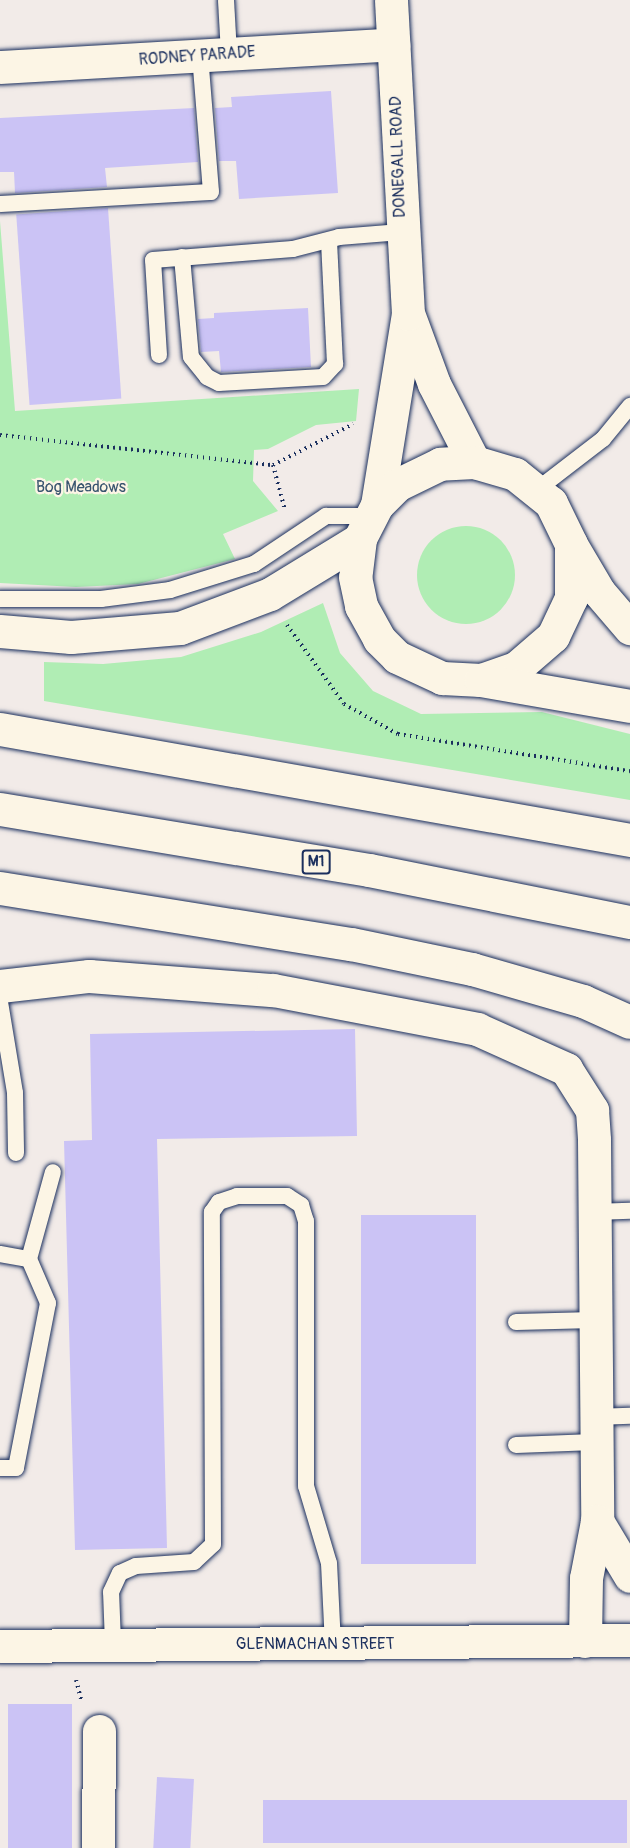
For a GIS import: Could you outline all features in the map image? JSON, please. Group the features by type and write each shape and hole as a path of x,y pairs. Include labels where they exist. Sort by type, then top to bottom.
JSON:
{"main road":[{"name":"DONEGALL ROAD","path":"391,0 401,232 408,314 434,384 474,462"},
{"name":"RODNEY PARADE","path":"0,67 393,44"},
{"name":"DONEGALL ROAD","path":"408,314 357,586 361,606 379,639 397,657 423,673 481,680 630,706"},
{"path":"0,631 71,637 180,628 270,594 369,520 397,485 421,470 474,462 515,474 538,489 560,517 571,544 599,592 630,628"},
{"path":"481,680 516,668 553,636 571,598 571,544"},
{"path":"0,729 630,840"},
{"name":"M1","path":"0,809 369,870 630,922"},
{"path":"0,888 351,944 472,969 583,1001 630,1022"},
{"path":"0,986 64,977 174,981 382,1008 477,1029 545,1056 566,1069 592,1110 597,1521 586,1578 585,1641"},
{"path":"597,1521 630,1576"},
{"name":"GLENMACHAN STREET","path":"0,1646 113,1643 333,1645 630,1640"},
{"path":"98,1848 99,1731"}],"lane":[{"path":"0,204 211,192 214,54 226,0"},
{"path":"159,355 153,260 328,243 339,237 401,232"},
{"path":"182,257 191,357 207,377 219,383 323,377 335,364 328,243"},
{"path":"538,489 603,439 630,406"},
{"path":"0,599 101,599 170,590 254,564 326,516 369,520"},
{"path":"0,1002 4,1059 15,1093 16,1153"},
{"path":"0,1468 16,1468 48,1303 29,1259 52,1172"},
{"path":"113,1643 111,1592 120,1574 136,1566 194,1562 213,1545 212,1212 219,1202 237,1196 287,1196 301,1205 306,1221 306,1486 328,1563 333,1645"},
{"path":"594,1212 630,1211"},
{"path":"0,1254 29,1259"},
{"path":"516,1322 594,1320"},
{"path":"516,1445 595,1430 630,1416"}],"path":[{"path":"0,435 273,465 297,449 357,423"},
{"path":"273,465 277,492 289,519"},
{"path":"283,618 344,704 398,734 630,771"},
{"path":"68,1644 79,1697 99,1731"}],"green space":[{"name":"Bog Meadows","path":"0,221 15,411 359,389 356,421 316,425 268,449 254,450 253,481 278,511 223,534 235,559 138,584 76,587 0,583"},
{"path":"466,526 485,529 501,540 512,556 515,575 512,594 501,610 485,621 466,624 447,621 431,610 420,594 417,575 420,556 431,540 447,529"},
{"path":"323,603 340,653 373,691 421,714 542,712 630,734 630,800 44,701 44,662 103,664 181,657 261,632"}],"building":[{"path":"331,91 338,193 239,199 236,161 219,161 215,108 232,107 231,97"},
{"path":"194,108 198,162 105,168 107,187 15,193 14,172 0,172 0,118"},
{"path":"108,208 121,399 30,405 16,214"},
{"path":"308,308 311,367 221,372 219,351 201,352 198,319 214,318 214,313"},
{"path":"355,1029 357,1136 157,1139 167,1548 75,1550 64,1141 92,1140 90,1034"},
{"path":"361,1215 476,1215 476,1564 361,1564"},
{"path":"8,1704 72,1704 72,1848 8,1848"},
{"path":"157,1777 194,1779 190,1848 153,1848"},
{"path":"263,1800 627,1800 627,1843 263,1843"}]}
